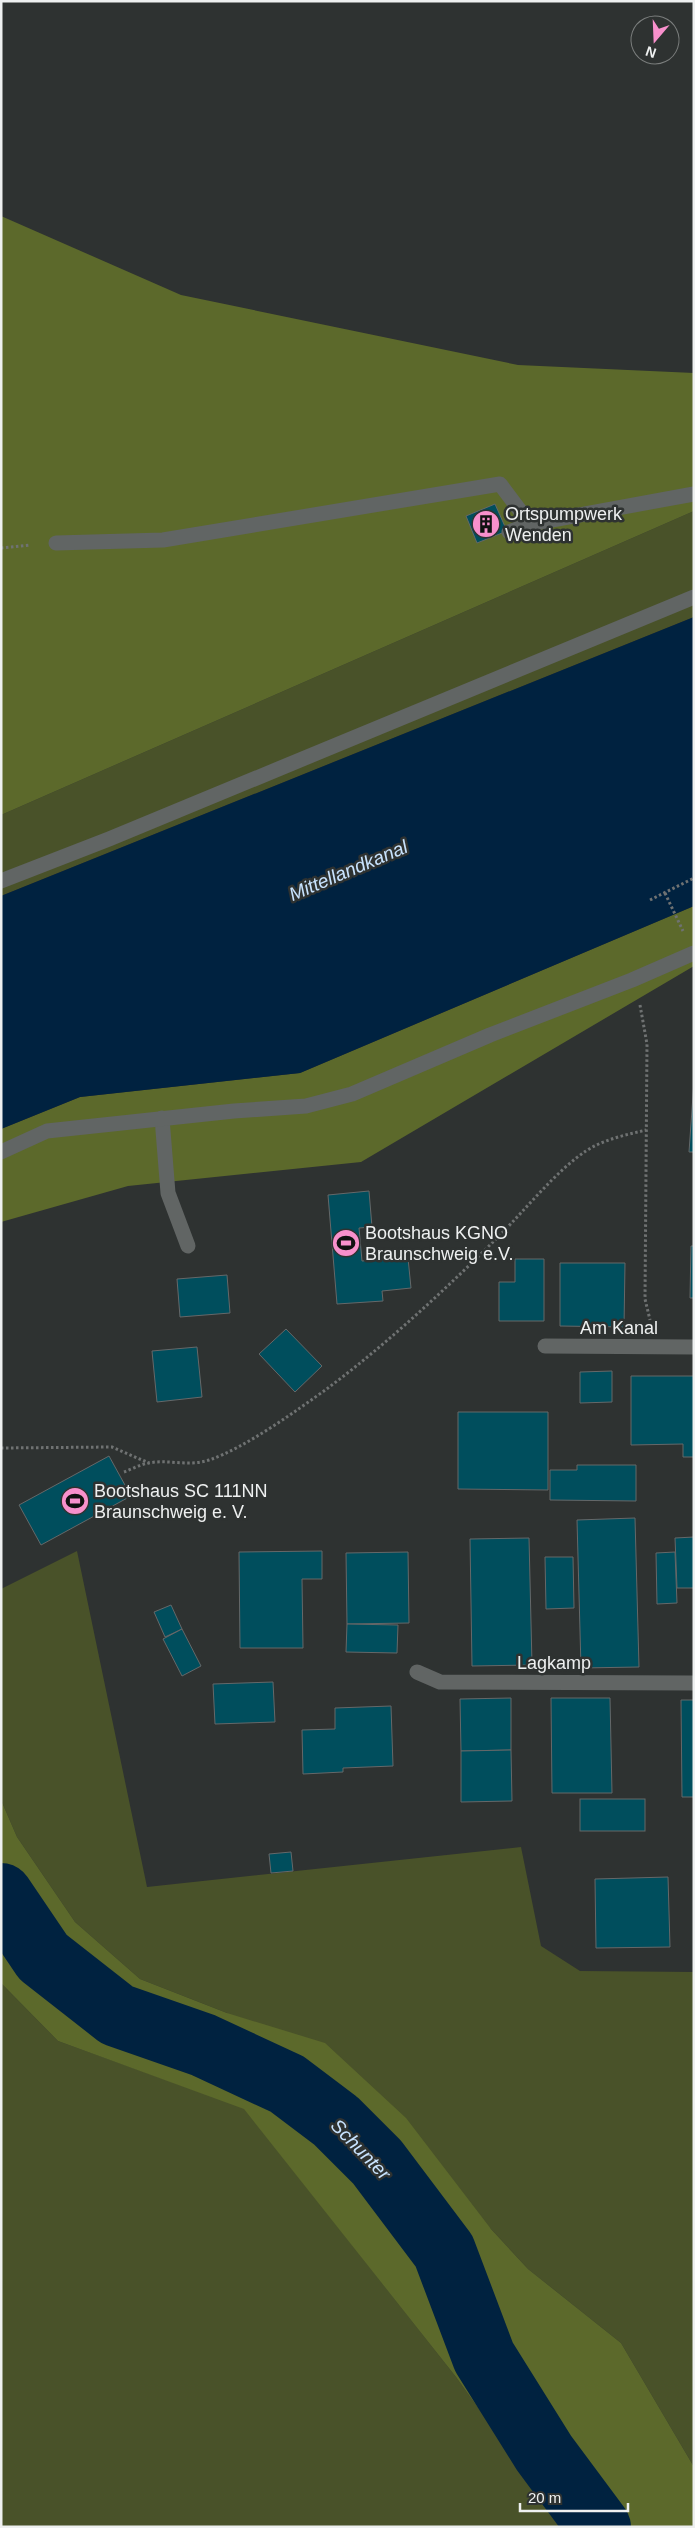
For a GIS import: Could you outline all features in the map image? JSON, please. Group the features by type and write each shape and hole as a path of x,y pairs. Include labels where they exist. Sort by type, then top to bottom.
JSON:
{"street":[{"path":"56,543 163,540 500,484 530,524"},
{"path":"509,532 530,524 694,494"},
{"path":"1,881 694,597"},
{"path":"1,1152 47,1131 162,1118 306,1106 352,1094 694,953"},
{"path":"162,1118 168,1193 188,1246"},
{"name":"Am Kanal","path":"545,1346 694,1347"},
{"name":"Lagkamp","path":"417,1672 440,1682 694,1683"}],"path":[{"path":"650,900 694,878"},
{"path":"664,892 687,938"},
{"path":"632,980 643,1015 648,1044 645,1299 651,1324 664,1347"},
{"path":"1,1448 112,1447 149,1462 179,1464 208,1460 244,1442 328,1387 384,1341 481,1254 562,1171 586,1151 613,1138 646,1130"},
{"path":"124,1472 149,1462"}],"green space":[{"path":"1,216 181,295 518,365 694,373 694,511 1,815"},
{"path":"694,511 694,617 1,896 1,815"},
{"path":"694,906 694,966 361,1162 128,1186 1,1222 1,1129 80,1097 300,1073"},
{"path":"77,1551 147,1887 521,1847 541,1946 580,1971 694,1972 694,2467 621,2343 528,2269 491,2229 227,2013 140,1979 75,1922 17,1837 1,1800 1,1589"},
{"path":"1,1800 17,1837 75,1922 140,1979 227,2013 325,2043 406,2118 491,2229 528,2269 621,2343 694,2467 694,2527 563,2527 456,2377 244,2109 58,2041 1,1983"},
{"path":"1,1983 58,2041 244,2108 456,2377 563,2527 1,2527"}],"water":[{"name":"Mittellandkanal","path":"694,617 694,906 300,1073 80,1097 1,1129 1,896"}],"building":[{"name":"Ortspumpwerk Wenden","path":"495,504 507,531 477,543 466,516"},
{"path":"694,1081 694,1152 689,1152"},
{"name":"Bootshaus KGNO Braunschweig e.V.","path":"369,1191 372,1227 359,1228 362,1261 408,1258 411,1288 382,1291 383,1301 337,1304 328,1195"},
{"path":"691,1246 694,1246 694,1298 690,1298"},
{"path":"515,1259 544,1259 544,1321 499,1321 499,1282 515,1282"},
{"path":"560,1263 625,1263 624,1327 560,1326"},
{"path":"227,1275 230,1313 180,1317 177,1279"},
{"path":"286,1329 322,1366 295,1392 259,1354"},
{"path":"197,1347 202,1397 157,1402 152,1351"},
{"path":"612,1371 612,1402 580,1403 580,1372"},
{"path":"631,1376 694,1376 694,1457 683,1457 683,1444 631,1445"},
{"path":"458,1412 548,1412 548,1490 458,1489"},
{"name":"Bootshaus SC 111NN Braunschweig e. V.","path":"109,1456 131,1496 41,1545 19,1505"},
{"path":"577,1465 636,1465 636,1501 550,1500 550,1470 577,1470"},
{"path":"635,1518 639,1667 581,1668 577,1520"},
{"path":"694,1537 694,1588 677,1588 675,1538"},
{"path":"529,1538 532,1665 472,1666 470,1539"},
{"path":"322,1551 322,1579 302,1579 303,1648 240,1648 239,1552"},
{"path":"408,1552 409,1623 347,1624 346,1553"},
{"path":"675,1552 677,1603 657,1604 656,1553"},
{"path":"545,1557 573,1557 574,1608 546,1609"},
{"path":"171,1605 182,1629 165,1637 154,1612"},
{"path":"347,1624 398,1625 397,1653 346,1652"},
{"path":"182,1629 201,1666 182,1676 163,1639"},
{"path":"273,1682 275,1722 215,1724 213,1684"},
{"path":"511,1698 511,1750 461,1751 460,1699"},
{"path":"551,1698 610,1698 612,1793 552,1793"},
{"path":"681,1700 694,1700 694,1797 682,1797"},
{"path":"391,1706 393,1766 343,1768 343,1772 303,1774 302,1730 335,1729 335,1708"},
{"path":"511,1750 512,1801 461,1802 461,1751"},
{"path":"580,1799 645,1799 645,1831 580,1831"},
{"path":"291,1852 293,1871 271,1873 269,1854"},
{"path":"668,1877 670,1947 596,1948 595,1879"}],"waterway":[{"name":"Schunter","path":"1,1895 43,1957 117,2015 203,2045 287,2084 336,2121 377,2162 444,2251 484,2357 544,2453 599,2527"}],"place":[{"name":"Ortspumpwerk Wenden","path":"486,524"},
{"name":"Bootshaus KGNO Braunschweig e.V.","path":"346,1243"},
{"name":"Bootshaus SC 111NN Braunschweig e. V.","path":"75,1501"}]}
